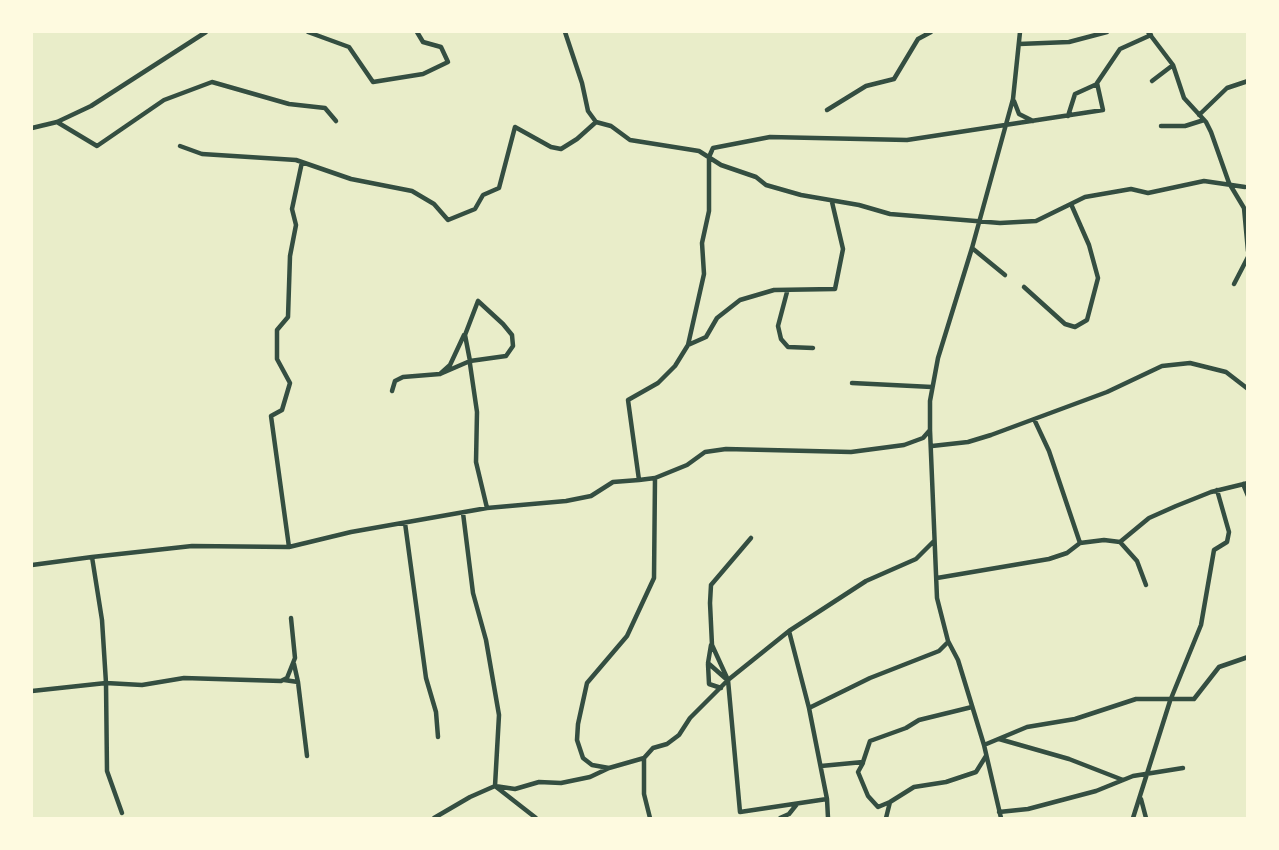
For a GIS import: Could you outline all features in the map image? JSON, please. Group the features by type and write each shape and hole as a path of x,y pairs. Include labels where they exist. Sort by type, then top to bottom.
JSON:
{"street":[{"path":"32,128 57,122 91,106 206,32"},
{"path":"308,32 349,47 373,82 423,74 448,62 441,47 424,42 417,32"},
{"path":"565,32 588,111 596,122 611,126 630,140 699,151 721,165 757,177 766,185 832,201 918,218 1036,220 1085,197 1131,189 1148,193 1196,181 1245,187"},
{"path":"827,110 866,86 894,79 918,39 931,32"},
{"path":"1001,818 984,745 958,660 948,641 937,598 930,430 932,387 1013,99 1020,32"},
{"path":"1019,44 1069,42 1107,32"},
{"path":"1068,116 1075,94 1097,84 1120,49 1150,33 1173,65 1184,98 1204,120 1229,183 1246,210 1247,249"},
{"path":"1153,81 1173,65"},
{"path":"1199,115 1227,88 1248,81"},
{"path":"57,122 97,146 164,100 212,82 289,104 325,108 336,121"},
{"path":"639,480 628,400 658,383 675,366 688,345 704,274 702,243 709,211 709,157 718,145 755,139 890,142 1034,122 1103,110 1097,84"},
{"path":"1013,99 1019,114 1034,122"},
{"path":"1161,126 1185,126 1204,120"},
{"path":"180,146 201,154 265,156 302,162 351,179 412,191 434,204 448,220 474,209 483,195 499,188 514,127 551,147 561,149 578,139 596,122"},
{"path":"289,547 271,416 282,410 290,383 277,359 277,330 288,317 290,256 296,225 292,209 302,162"},
{"path":"688,345 706,337 717,318 736,302 762,292 835,289 842,249 832,201"},
{"path":"1024,287 1065,324 1075,327 1087,320 1098,278 1089,245 1071,204"},
{"path":"972,248 1005,275"},
{"path":"1234,284 1248,257"},
{"path":"787,292 778,326 781,339 788,347 813,348"},
{"path":"392,391 396,381 403,377 440,374 470,361 506,356 513,346 512,335 478,301 450,365 440,374"},
{"path":"465,335 477,412 476,462 487,508"},
{"path":"932,446 979,439 1107,392 1162,366 1190,363 1226,372 1248,389"},
{"path":"852,383 932,387"},
{"path":"1034,419 1049,451 1080,543"},
{"path":"32,565 192,547 289,547 487,508 578,499 591,496 613,482 655,478 687,465 705,452 726,449 851,452 904,445 923,438 930,430"},
{"path":"609,768 592,765 583,758 577,740 578,723 587,683 627,636 654,578 655,478"},
{"path":"1120,542 1149,518 1216,490 1245,484 1248,496"},
{"path":"1133,818 1170,701 1201,625 1214,551 1227,542 1229,532 1216,490"},
{"path":"463,513 473,593 486,640 498,703 499,743 495,786"},
{"path":"405,523 426,678 436,712 438,737"},
{"path":"722,688 709,684 708,663 712,645 711,585 751,538"},
{"path":"434,818 495,786 514,789 539,782 561,783 590,777 609,768 644,758 653,748 667,744 680,735 690,718 728,680 789,631 866,581 916,559 934,540"},
{"path":"937,578 1049,559 1067,553 1080,543 1104,540 1120,542 1137,561 1146,585"},
{"path":"92,557 102,620 107,771 122,813"},
{"path":"292,618 293,663 298,682 307,756"},
{"path":"789,631 809,708 827,799 828,818"},
{"path":"809,708 870,678 939,651 948,641"},
{"path":"712,645 728,680 740,812 827,799"},
{"path":"984,745 1027,727 1075,719 1136,699 1195,699 1219,667 1248,657"},
{"path":"284,680 293,663"},
{"path":"708,663 728,680"},
{"path":"32,691 106,683 142,685 184,678 298,682"},
{"path":"972,706 919,720 906,728 870,741 858,772 868,796 878,807 914,787 946,782 976,772 986,756"},
{"path":"998,739 1124,780"},
{"path":"644,758 644,794 650,818"},
{"path":"821,766 863,762"},
{"path":"999,812 1028,809 1096,791 1145,774 1183,768"},
{"path":"495,786 536,818"},
{"path":"1140,798 1146,818"},
{"path":"886,818 890,802"},
{"path":"780,818 789,814 797,803"}]}
